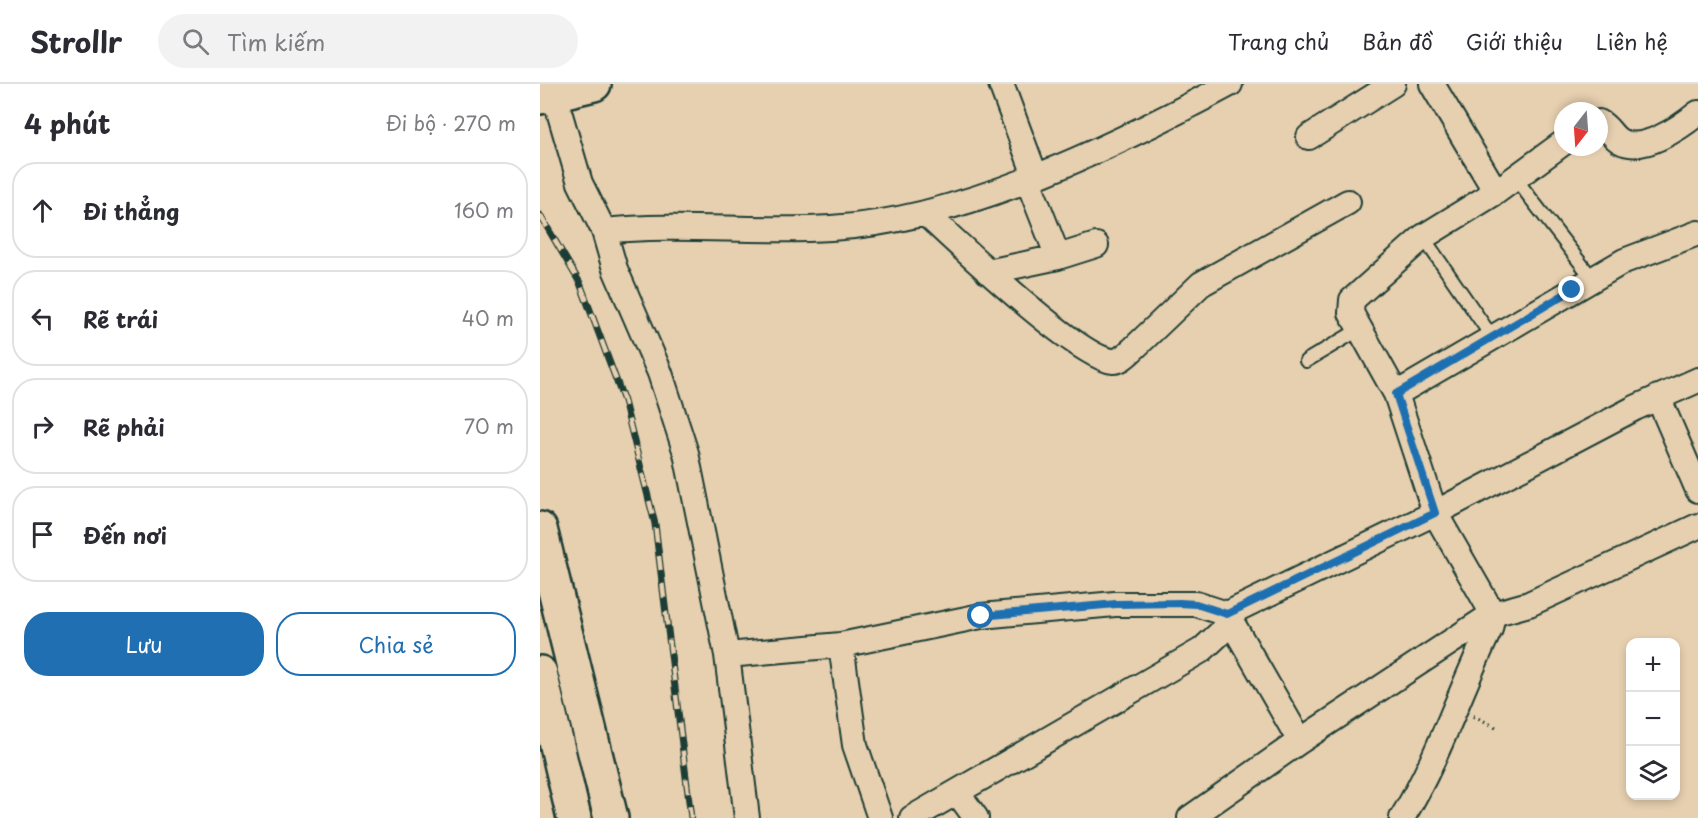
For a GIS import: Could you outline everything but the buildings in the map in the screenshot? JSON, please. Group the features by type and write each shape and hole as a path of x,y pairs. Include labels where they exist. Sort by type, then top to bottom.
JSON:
{"main road":[{"path":"549,91 594,84"},
{"path":"540,529 611,818"},
{"path":"540,673 545,715 574,818"}],"street":[{"path":"1001,84 1058,257"},
{"path":"604,231 644,227 831,228 927,215 1031,176 1150,127 1230,84"},
{"path":"1309,137 1393,84"},
{"path":"1432,84 1505,185"},
{"path":"549,91 580,183 604,231 615,269 660,373 686,453 727,655 747,818"},
{"path":"1608,126 1617,140 1636,146 1665,134 1698,113"},
{"path":"1402,818 1419,790 1446,732 1490,629 1493,614 1435,513 1396,394 1351,313 1352,300 1423,237 1505,185 1554,150"},
{"path":"927,215 988,272 1085,350 1100,358 1120,360 1201,284 1348,202"},
{"path":"1396,394 1592,278 1624,261 1698,233"},
{"path":"988,272 1058,257 1096,245"},
{"path":"912,818 1202,650 1229,619 1658,398 1698,380"},
{"path":"1658,398 1698,490"},
{"path":"1190,818 1300,741 1493,614 1529,604 1698,526"},
{"path":"727,655 841,645 981,616 1104,604 1196,604 1229,619 1300,741"},
{"path":"841,645 855,746 880,818"},
{"path":"957,792 976,818"}],"lane":[{"path":"1505,185 1592,278"},
{"path":"1423,237 1492,337"},
{"path":"1306,361 1360,329"}],"railway":[{"path":"540,215 580,283 624,401 655,524 691,818"}],"route":[{"path":"981,616 1116,604 1180,603 1196,604 1227,614 1435,513 1396,394 1572,290"}]}
